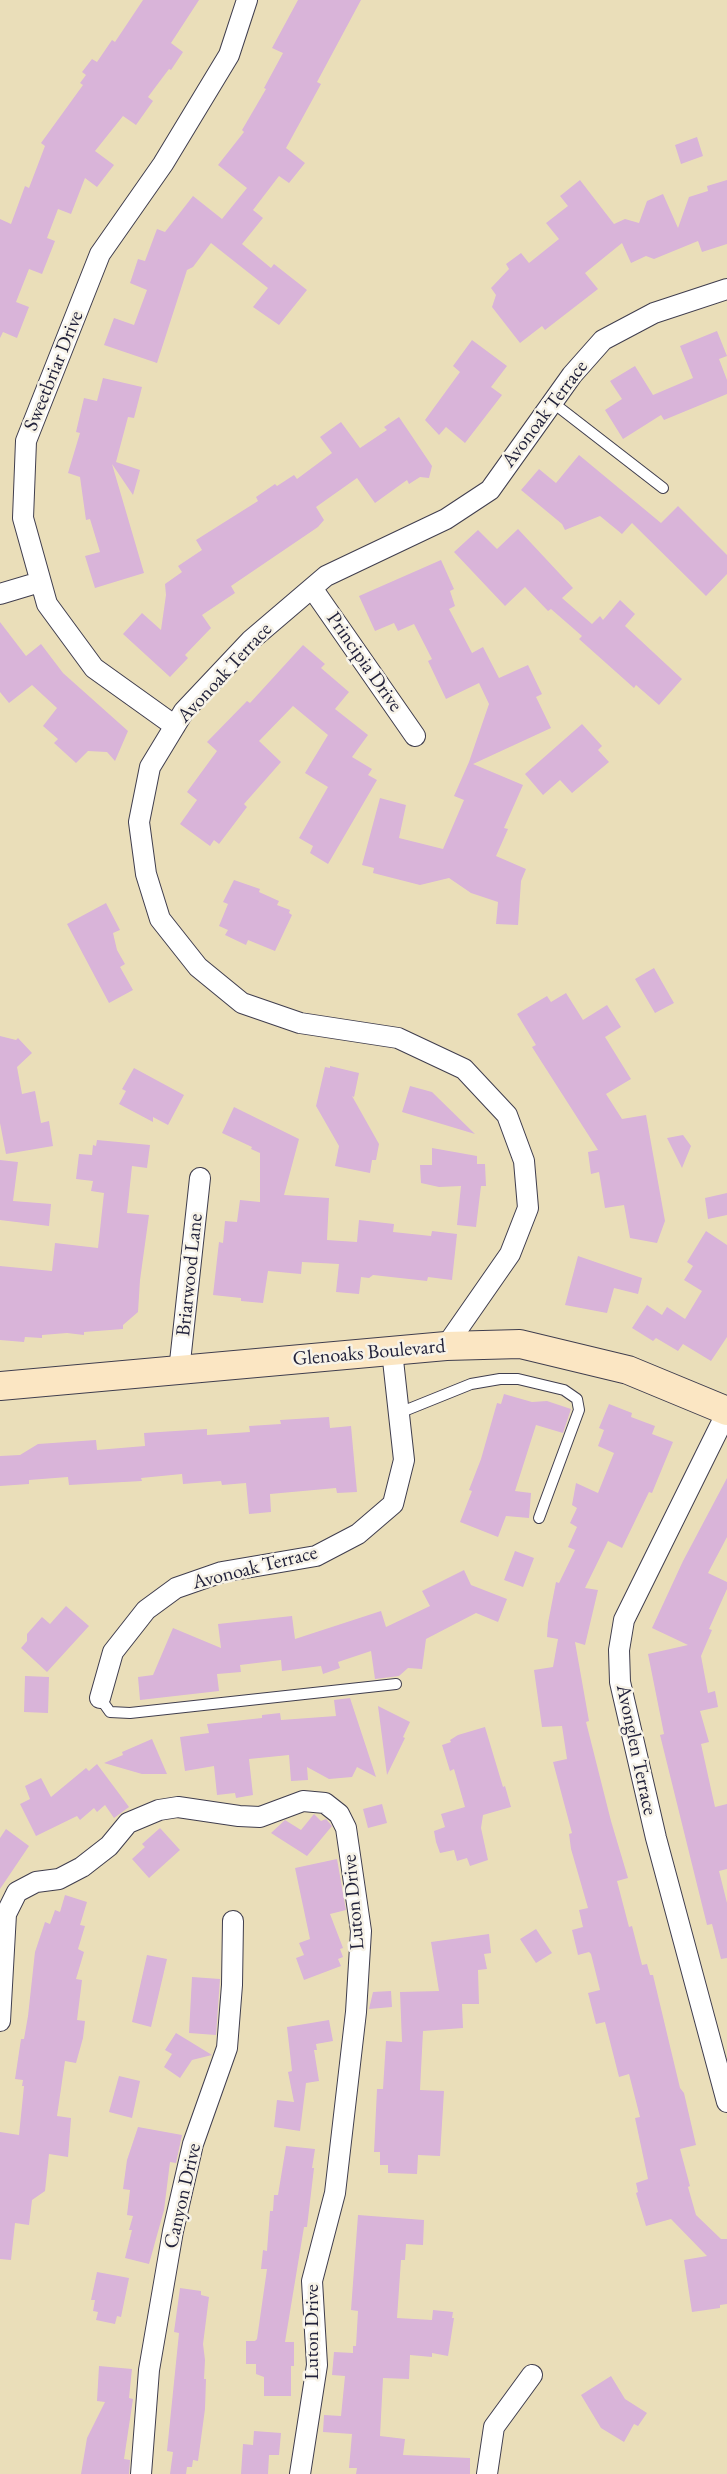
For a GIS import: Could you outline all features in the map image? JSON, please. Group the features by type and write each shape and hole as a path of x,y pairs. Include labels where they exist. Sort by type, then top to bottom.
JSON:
{"street":[{"name":"Sweetbriar Drive","path":"175,726 94,668 47,604 23,518 26,441 100,254 163,164 229,54 247,0"},
{"name":"Avonoak Terrace","path":"446,1346 510,1254 528,1208 524,1161 507,1115 464,1069 450,1062 398,1038 300,1023 242,1003 198,968 160,919 146,874 139,822 150,766 184,711 251,640 326,576 446,519 490,490 572,375 603,340 654,313 727,289"},
{"path":"0,594 40,582"},
{"name":"Principia Drive","path":"312,588 416,736"},
{"name":"Briarwood Lane","path":"179,1371 200,1178"},
{"name":"Glenoaks Boulevard","path":"0,1386 446,1346 487,1343 520,1344 628,1370 727,1412"},
{"name":"Avonoak Terrace","path":"100,1698 114,1652 146,1610 176,1588 222,1572 316,1556 358,1534 393,1504 404,1460 392,1352"},
{"name":"Avonglen Terrace","path":"727,1412 624,1620 619,1650 620,1682 656,1838 727,2102"},
{"name":"Luton Drive","path":"0,2021 6,1914 17,1892 36,1882 59,1879 82,1867 109,1846 128,1823 159,1810 178,1806 239,1816 260,1817 303,1801 325,1803 339,1814 346,1828 361,1931 358,1985 335,2193 312,2281 317,2364 300,2474"},
{"name":"Canyon Drive","path":"142,2474 148,2370 174,2231 193,2144 227,2048 232,1985 233,1921"},
{"path":"486,2474 494,2427 532,2375"}],"lane":[{"path":"552,402 663,488"},
{"path":"399,1412 471,1384 500,1379 518,1379 564,1390 577,1399 579,1410 539,1518"},
{"path":"100,1698 110,1712 130,1713 396,1684"}],"building":[{"path":"143,0 199,0 171,43 183,52 171,70 169,69 148,97 153,101 136,125 123,116 95,151 114,165 97,187 85,178 71,214 58,209 47,238 55,241 42,274 29,269 16,302 29,307 17,338 3,332 0,338 0,219 11,224 25,186 29,188 45,146 41,143 83,85 80,83 86,75 82,72 92,59 97,62 112,40 115,42"},
{"path":"298,0 361,0 317,82 321,84 286,148 305,163 289,183 279,176 253,210 263,218 242,244 271,268 274,264 307,290 279,325 253,307 268,288 211,243 193,267 187,270 157,363 104,345 114,318 134,325 147,290 130,283 138,259 145,261 157,229 165,232 193,196 222,219 247,188 218,165 244,132 242,130 266,89 264,88 283,53 272,48"},
{"path":"697,137 703,156 681,164 675,145"},
{"path":"580,180 614,224 625,219 639,223 647,201 663,194 678,228 689,197 708,191 707,186 727,180 727,244 702,252 698,241 654,259 646,256 631,263 622,243 585,273 598,289 545,330 542,326 520,343 492,307 496,295 491,288 509,269 506,264 521,253 529,263 559,239 546,223 568,206 560,196"},
{"path":"717,331 727,356 719,359 727,380 727,394 664,420 661,415 623,439 605,410 622,399 610,381 635,366 653,395 693,378 680,346"},
{"path":"472,340 507,366 491,387 502,395 465,443 446,427 439,435 425,420 460,372 453,366"},
{"path":"103,378 142,387 134,418 128,417 116,462 140,470 133,495 112,464 144,573 95,588 85,556 100,552 90,519 86,520 80,477 68,473 80,433 76,432 84,398 97,401"},
{"path":"399,417 432,466 429,478 420,477 409,484 407,480 375,503 357,478 316,507 324,520 318,527 231,586 235,593 202,615 211,628 185,655 188,658 170,677 123,634 142,613 161,630 166,595 165,584 182,572 178,566 202,550 196,540 258,501 256,497 275,484 277,486 294,475 297,479 332,453 320,437 341,422 360,448 387,430 384,427"},
{"path":"579,455 661,523 678,506 727,555 727,574 706,596 632,523 622,534 600,516 565,530 562,524 521,490 539,469 556,483"},
{"path":"518,529 573,588 562,598 592,624 600,616 603,620 620,600 635,614 625,626 682,679 659,705 636,685 634,688 579,639 582,636 551,609 548,611 525,587 505,606 454,552 478,530 497,549"},
{"path":"441,560 454,589 450,591 455,606 449,609 472,653 483,647 499,678 528,665 542,694 536,697 551,728 473,764 523,785 504,828 508,829 496,856 526,869 521,881 518,925 496,924 498,902 471,893 449,878 420,885 373,873 374,868 362,865 380,798 406,805 399,838 443,849 464,800 454,796 469,762 489,704 479,683 446,699 428,661 432,659 414,624 398,631 394,623 375,631 359,596"},
{"path":"0,622 26,656 41,644 63,673 128,731 115,761 107,752 88,751 76,763 54,743 58,739 43,726 57,708 32,685 9,703 0,692"},
{"path":"303,645 325,664 321,668 349,692 335,709 368,735 352,757 372,769 368,775 377,780 328,864 310,853 313,846 299,838 328,787 305,773 328,735 293,706 259,741 281,762 244,804 247,807 219,844 214,840 210,846 180,824 197,800 187,792 217,751 207,742 247,701 250,703"},
{"path":"582,724 602,746 598,750 609,762 572,793 560,780 543,795 525,774"},
{"path":"234,880 260,889 259,892 279,901 277,905 290,910 289,913 292,915 275,951 248,940 246,945 225,935 228,930 219,926 228,904 223,902"},
{"path":"106,903 120,930 113,933 117,950 125,964 120,967 133,990 109,1003 67,924"},
{"path":"654,968 674,1003 655,1013 635,979"},
{"path":"566,993 583,1020 607,1005 621,1027 605,1037 631,1079 606,1094 622,1119 646,1115 665,1221 657,1243 630,1238 624,1205 605,1208 599,1172 591,1174 588,1152 598,1150 532,1047 536,1045 517,1014 547,996 551,1002"},
{"path":"0,1036 16,1040 18,1038 32,1053 17,1067 22,1094 35,1091 41,1123 49,1121 53,1146 6,1154 0,1123"},
{"path":"330,1066 359,1073 354,1097 352,1096 379,1144 376,1160 372,1160 370,1173 335,1166 339,1146 316,1106 325,1067 330,1068"},
{"path":"134,1068 184,1095 168,1125 153,1117 153,1122 119,1104 126,1091 122,1089"},
{"path":"410,1086 432,1092 475,1134 402,1112"},
{"path":"234,1107 299,1139 284,1195 329,1198 327,1240 357,1242 359,1220 394,1224 393,1232 431,1236 432,1231 457,1234 452,1280 428,1277 427,1281 373,1275 369,1278 361,1277 359,1294 336,1292 339,1264 302,1262 301,1274 268,1271 263,1303 241,1301 241,1298 213,1295 219,1242 223,1243 225,1221 237,1222 240,1200 260,1202 260,1153 251,1149 252,1147 222,1133"},
{"path":"683,1135 691,1146 682,1168 667,1138"},
{"path":"97,1140 150,1145 147,1168 132,1166 127,1213 149,1215 140,1280 138,1312 123,1325 123,1329 84,1332 84,1335 67,1333 42,1335 42,1338 25,1337 24,1342 0,1340 0,1266 52,1271 55,1243 98,1248 104,1193 91,1191 93,1181 76,1179 79,1154 92,1155 93,1145 96,1146"},
{"path":"432,1148 477,1156 477,1164 485,1164 486,1186 481,1186 476,1227 457,1225 461,1186 439,1187 421,1183 420,1165 432,1165"},
{"path":"0,1160 18,1162 13,1201 51,1204 49,1226 0,1220"},
{"path":"727,1193 727,1215 708,1219 705,1198"},
{"path":"706,1231 727,1245 727,1337 711,1361 683,1344 678,1351 656,1338 653,1341 632,1328 647,1305 662,1315 667,1307 685,1319 702,1291 684,1280 693,1266 687,1262"},
{"path":"578,1256 642,1278 638,1294 614,1288 607,1313 565,1305"},
{"path":"504,1394 532,1402 547,1401 571,1409 563,1433 536,1425 515,1491 531,1493 529,1518 506,1516 498,1537 460,1522 472,1491 469,1490 481,1459 497,1403 501,1404"},
{"path":"609,1404 632,1413 631,1417 655,1426 652,1434 673,1442 652,1493 649,1492 622,1548 608,1541 585,1588 598,1590 585,1645 575,1642 589,1721 586,1722 611,1821 628,1878 617,1881 629,1927 632,1926 642,1965 647,1964 650,1975 653,1975 680,2088 684,2093 696,2145 680,2149 690,2186 688,2187 696,2215 721,2239 727,2239 727,2304 720,2305 720,2308 692,2312 684,2260 707,2256 671,2219 646,2226 636,2193 638,2192 636,2183 648,2179 635,2118 640,2117 629,2074 619,2077 605,2022 596,2024 588,1993 600,1990 591,1954 589,1952 578,1955 572,1930 583,1927 579,1910 588,1908 571,1849 569,1834 572,1833 553,1762 567,1759 562,1726 542,1727 534,1670 553,1667 558,1639 547,1637 548,1623 556,1582 559,1583 575,1550 568,1547 577,1527 570,1523 577,1508 572,1505 576,1483 598,1493 614,1453 598,1446 604,1430 599,1428"},
{"path":"329,1417 330,1428 351,1426 357,1492 337,1493 336,1488 270,1494 271,1512 249,1514 246,1483 222,1485 221,1481 183,1484 182,1474 141,1478 142,1481 69,1485 68,1477 29,1480 29,1484 0,1486 0,1456 20,1455 38,1444 96,1440 97,1450 145,1446 144,1433 207,1429 207,1435 250,1432 249,1426 281,1424 280,1420"},
{"path":"727,1478 727,1537 708,1573 727,1582 727,1589 709,1629 712,1630 701,1656 708,1693 715,1691 718,1707 700,1711 709,1742 701,1744 715,1807 727,1804 727,1869 719,1871 727,1903 727,1958 721,1959 712,1924 707,1925 660,1735 664,1734 648,1654 688,1645 652,1628 683,1561"},
{"path":"515,1551 534,1558 523,1587 504,1580"},
{"path":"464,1570 471,1585 507,1599 498,1622 476,1613 426,1639 422,1669 408,1668 399,1676 375,1679 371,1651 338,1662 340,1668 323,1674 321,1666 282,1671 281,1660 240,1665 241,1672 217,1674 219,1691 140,1700 138,1677 153,1675 173,1628 221,1648 218,1624 292,1616 295,1639 381,1611 386,1627 430,1606 422,1591"},
{"path":"66,1606 89,1626 47,1672 21,1648 27,1641 27,1634 42,1617 50,1624"},
{"path":"25,1676 49,1677 48,1713 24,1712"},
{"path":"350,1698 376,1777 357,1767 352,1777 329,1779 307,1767 308,1780 291,1781 289,1755 249,1759 253,1795 236,1798 235,1793 217,1795 214,1766 185,1771 180,1737 209,1733 207,1724 262,1718 262,1715 280,1713 281,1720 336,1716 334,1700"},
{"path":"378,1706 410,1722 403,1737 405,1738 387,1775"},
{"path":"485,1727 511,1807 483,1815 481,1828 488,1860 470,1866 467,1858 457,1861 454,1850 440,1853 436,1842 434,1831 445,1827 441,1814 465,1807 454,1769 450,1771 442,1745 451,1742 450,1740 458,1735"},
{"path":"152,1739 167,1774 142,1774 104,1763 123,1755 122,1752"},
{"path":"97,1764 129,1807 114,1818 105,1805 97,1812 94,1808 80,1820 77,1816 36,1836 20,1804 30,1799 25,1786 41,1778 51,1797 86,1768 89,1771"},
{"path":"382,1804 387,1823 368,1828 363,1809"},
{"path":"314,1814 321,1821 326,1819 332,1826 307,1856 271,1833 285,1820 301,1830"},
{"path":"160,1828 180,1850 149,1878 132,1859 145,1847 142,1844"},
{"path":"6,1829 29,1846 0,1889 0,1838"},
{"path":"337,1859 346,1910 330,1914 343,1948 340,1949 343,1957 338,1959 341,1966 304,1980 296,1958 304,1955 299,1943 310,1939 295,1868"},
{"path":"65,1895 87,1902 80,1925 85,1926 78,1949 84,1952 76,1979 82,1980 77,2020 85,2021 83,2038 76,2063 65,2061 57,2116 71,2118 68,2157 49,2154 45,2191 32,2200 29,2225 15,2223 11,2260 0,2259 0,2132 19,2135 24,2086 22,2086 23,2080 15,2079 21,2039 24,2039 28,2016 35,1952 45,1922 50,1924 55,1910 60,1912"},
{"path":"536,1929 552,1953 536,1963 520,1939"},
{"path":"489,1934 491,1953 484,1954 487,1969 478,1970 479,2004 462,2004 463,2028 423,2031 420,2090 444,2091 440,2156 418,2155 417,2174 388,2173 388,2165 380,2165 380,2152 374,2152 377,2089 383,2089 386,2041 402,2042 400,1992 439,1991 431,1942"},
{"path":"147,1955 167,1959 151,2027 132,2022"},
{"path":"192,1977 220,1979 216,2035 189,2033"},
{"path":"391,1991 392,2007 369,2009 373,1992"},
{"path":"329,2020 333,2041 316,2044 317,2050 314,2050 319,2081 306,2083 300,2131 274,2127 277,2100 294,2102 288,2072 292,2071 287,2027"},
{"path":"176,2033 212,2055 192,2060 180,2078 164,2067 172,2054 165,2050"},
{"path":"119,2076 140,2081 132,2118 109,2112"},
{"path":"138,2127 182,2135 176,2163 170,2162 164,2210 149,2264 125,2258 132,2230 129,2230 133,2216 127,2215 130,2190 123,2189 127,2160"},
{"path":"286,2146 315,2149 312,2168 314,2168 307,2227 304,2227 285,2342 294,2342 294,2366 291,2366 291,2396 264,2396 264,2377 256,2374 256,2364 246,2364 246,2341 255,2341 257,2339 267,2269 261,2269 263,2250 267,2251 270,2211 273,2211 274,2195 278,2195"},
{"path":"358,2215 424,2220 423,2245 406,2244 405,2260 401,2260 397,2318 432,2320 433,2310 453,2312 452,2318 454,2318 448,2356 432,2353 432,2357 410,2355 409,2379 383,2378 380,2436 405,2439 403,2455 470,2458 470,2474 356,2474 357,2468 349,2468 352,2434 323,2432 324,2415 341,2416 345,2376 332,2375 334,2352 353,2353 353,2346 356,2346 358,2311 351,2310"},
{"path":"97,2272 129,2278 121,2317 117,2316 115,2324 96,2320 98,2312 93,2311 95,2300 91,2300"},
{"path":"180,2288 201,2291 201,2295 209,2297 203,2344 205,2360 204,2379 206,2379 205,2409 198,2461 193,2460 192,2467 187,2467 186,2474 170,2474 173,2452 167,2451 179,2333 174,2332"},
{"path":"99,2366 132,2369 129,2398 133,2399 124,2459 130,2460 129,2474 81,2474 87,2438 105,2402 97,2401"},
{"path":"611,2376 625,2399 647,2413 638,2426 634,2424 624,2442 601,2428 581,2395"},
{"path":"254,2431 281,2433 279,2455 269,2455 268,2474 241,2474 243,2444 253,2445"}]}
